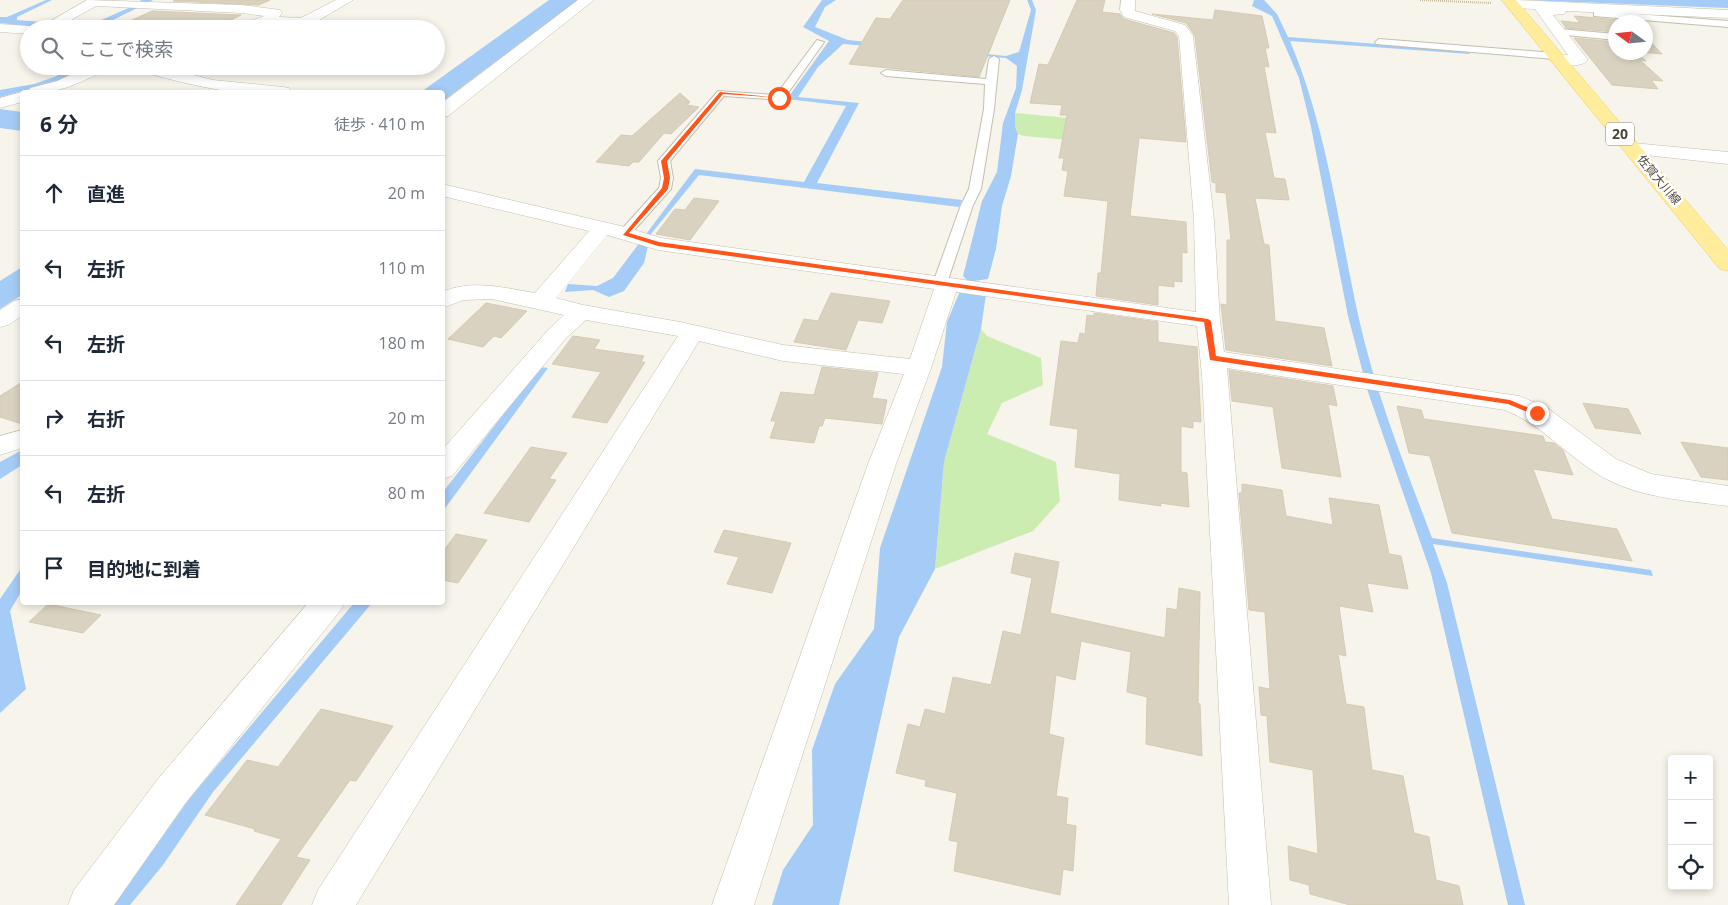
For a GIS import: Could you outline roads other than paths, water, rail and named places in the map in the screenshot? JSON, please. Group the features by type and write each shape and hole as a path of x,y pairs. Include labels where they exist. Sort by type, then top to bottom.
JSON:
{"main road":[{"name":"佐賀大川線","path":"1511,2 1728,264"}],"street":[{"path":"309,20 346,0"},
{"path":"445,110 587,0"},
{"path":"1128,0 1127,10 1130,14 1180,28 1186,36 1204,220 1208,321 1213,358 1250,905"},
{"path":"60,20 91,1 242,8 275,13 268,20"},
{"path":"1511,2 1592,11"},
{"path":"1557,57 1580,60 1542,10 1728,14"},
{"path":"0,28 20,29"},
{"path":"43,90 83,75"},
{"path":"177,75 198,81 268,90"},
{"path":"198,81 209,75"},
{"path":"0,104 20,97"},
{"path":"0,104 20,107"},
{"path":"1633,149 1728,158"},
{"path":"445,191 631,235 658,244 1208,321"},
{"path":"541,301 602,228"},
{"path":"733,905 882,464 919,368 956,286"},
{"path":"445,299 460,292 492,292 541,301 581,312 784,352 919,368"},
{"path":"0,320 20,307"},
{"path":"445,465 558,333 581,312"},
{"path":"333,905 692,333"},
{"path":"1213,358 1510,402 1537,413 1606,466 1646,484 1728,496"},
{"path":"0,446 20,440"},
{"path":"89,905 171,792 327,605"}],"lane":[{"path":"1592,11 1728,24"},
{"path":"1559,32 1608,36"},
{"path":"631,235 665,189 667,178 664,161 721,93 779,98 820,42"},
{"path":"1379,42 1557,57"},
{"path":"956,286 967,205 975,189 989,109 990,82 994,59"},
{"path":"886,73 990,82"}],"water":[{"path":"46,0 52,0 17,17 17,20 20,20 20,25 0,23 0,17 7,17"},
{"path":"140,0 153,0 113,20 101,20 142,2"},
{"path":"549,0 578,0 445,100 445,90 424,90"},
{"path":"822,0 836,0 825,7 815,27 848,40 1006,56 1019,52 1031,10 1027,0 1032,0 1036,10 1022,90 1015,113 1015,127 1018,134 1011,176 1002,206 996,249 988,279 974,281 974,292 986,294 981,329 944,462 935,569 899,637 839,905 772,905 783,870 813,825 812,750 835,684 874,629 880,548 942,367 947,322 960,291 965,291 967,280 963,276 982,201 997,172 1003,123 1016,88 1017,66 1006,58 843,44 818,67 798,97 859,103 817,183 962,200 959,207 699,175 651,234 644,263 624,291 609,297 593,290 565,292 568,284 597,286 613,278 695,169 804,182 846,106 787,99 829,41 803,27"},
{"path":"1254,0 1264,0 1277,14 1288,37 1468,51 1470,54 1290,41 1314,109 1323,144 1359,319 1374,375 1432,538 1651,570 1653,576 1433,544 1447,583 1525,905 1508,905 1431,573 1368,392 1348,316 1311,127 1299,78 1272,16 1252,6"},
{"path":"1522,0 1728,0 1728,8"},
{"path":"74,75 63,80 20,90 20,92 0,97 0,90 34,84 57,76"},
{"path":"0,109 20,112 20,131 0,128"},
{"path":"20,268 20,296 0,309 0,281"},
{"path":"540,367 548,368 445,508 445,489"},
{"path":"20,451 20,466 0,479 0,462"},
{"path":"20,570 20,594 10,611 26,689 0,713 0,599"},
{"path":"352,605 370,605 213,792 163,865 130,905 114,905 189,799"}]}
